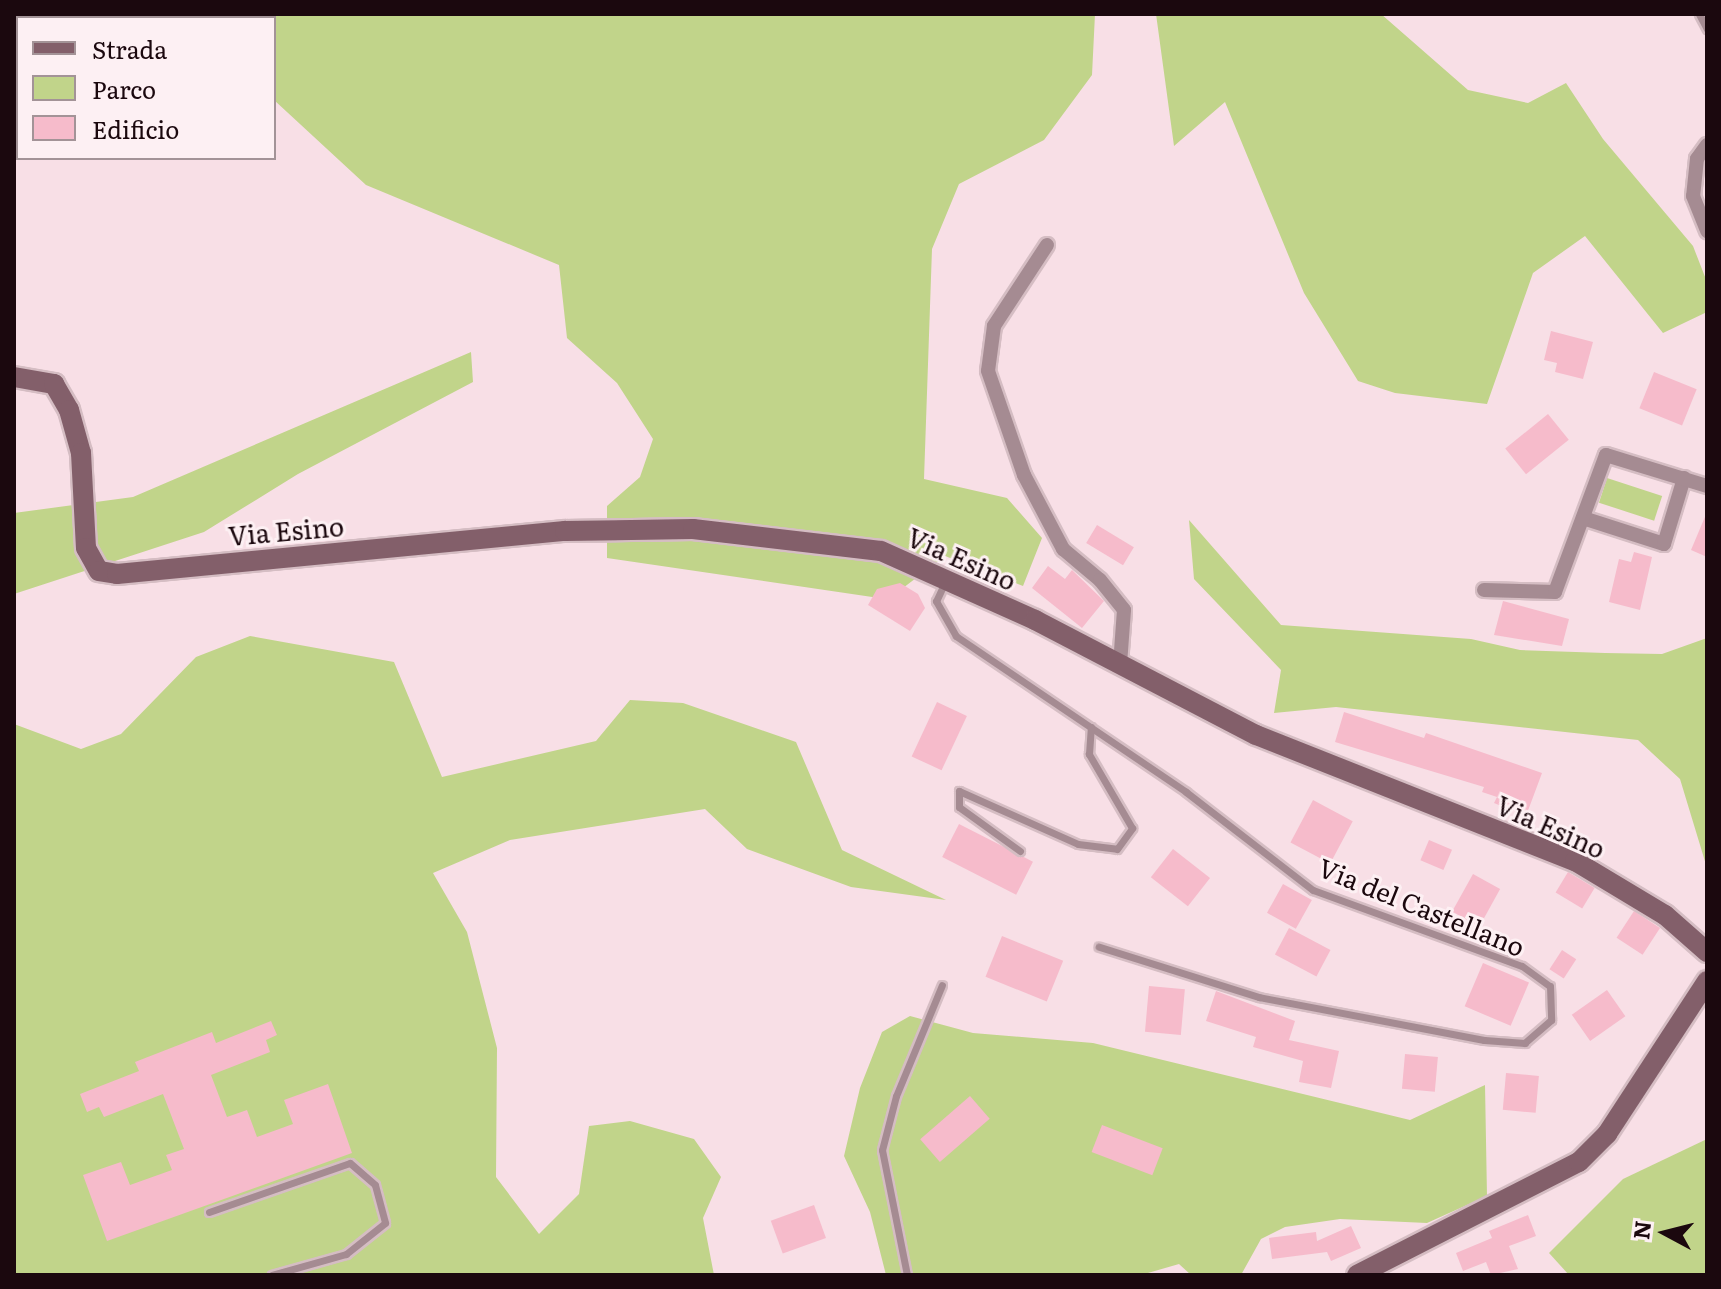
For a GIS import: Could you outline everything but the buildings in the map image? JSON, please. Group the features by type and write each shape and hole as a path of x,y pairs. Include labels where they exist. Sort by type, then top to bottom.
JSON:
{"street":[{"path":"1707,145 1697,159 1693,196 1707,231"},
{"path":"1047,245 994,326 988,371 1024,475 1063,549 1100,580 1124,610 1120,664"},
{"name":"Via Esino","path":"14,377 54,384 69,410 81,453 86,548 99,571 117,574 565,531 693,529 881,551 1120,664 1256,735 1575,861 1665,915 1707,952"},
{"path":"1484,590 1555,592 1606,455 1707,486"},
{"path":"1583,518 1664,544 1684,478"},
{"path":"1357,1275 1579,1162 1607,1134 1707,981"}],"lane":[{"path":"1699,14 1707,29"},
{"name":"Via del Castellano","path":"946,580 936,601 956,636 1091,727 1313,890 1522,966 1550,986 1551,1020 1525,1043 1484,1040 1259,997 1099,947"},
{"path":"1020,851 959,807 959,791 1078,844 1117,849 1132,828 1089,754 1091,727"},
{"path":"907,1275 882,1150 896,1096 942,985"},
{"path":"209,1212 350,1163 375,1185 385,1223 346,1254 272,1275"}],"green space":[{"path":"204,14 1095,14 1092,75 1044,140 959,184 932,249 924,479 1007,498 1042,538 1023,586 945,556 899,591 879,598 607,558 607,506 640,477 653,439 617,383 567,338 559,265 366,185 276,102 276,16"},
{"path":"1156,14 1381,14 1468,90 1528,103 1566,83 1603,139 1693,246 1707,282 1707,312 1663,333 1585,236 1533,273 1487,404 1395,393 1358,381 1304,293 1225,102 1174,146"},
{"path":"471,352 473,382 298,474 204,532 14,594 14,513 133,497"},
{"path":"1607,478 1662,496 1654,521 1599,503"},
{"path":"1189,520 1281,625 1471,639 1520,650 1605,653 1662,654 1707,638 1707,868 1680,779 1638,740 1336,707 1274,713 1281,670 1194,579"},
{"path":"250,636 394,662 442,777 596,741 630,700 683,703 796,742 842,850 946,900 851,887 747,849 705,809 510,840 433,873 467,932 497,1048 496,1177 539,1234 579,1194 589,1126 630,1121 694,1139 721,1177 703,1218 714,1275 14,1275 14,724 81,749 121,734 196,657"},
{"path":"910,1016 973,1033 1093,1043 1410,1120 1485,1085 1487,1196 1427,1223 1340,1219 1285,1227 1261,1239 1241,1275 1191,1275 1179,1264 1141,1275 886,1275 870,1212 844,1156 860,1088 882,1032"},
{"path":"1707,1139 1707,1275 1569,1275 1549,1253 1623,1179"}]}
